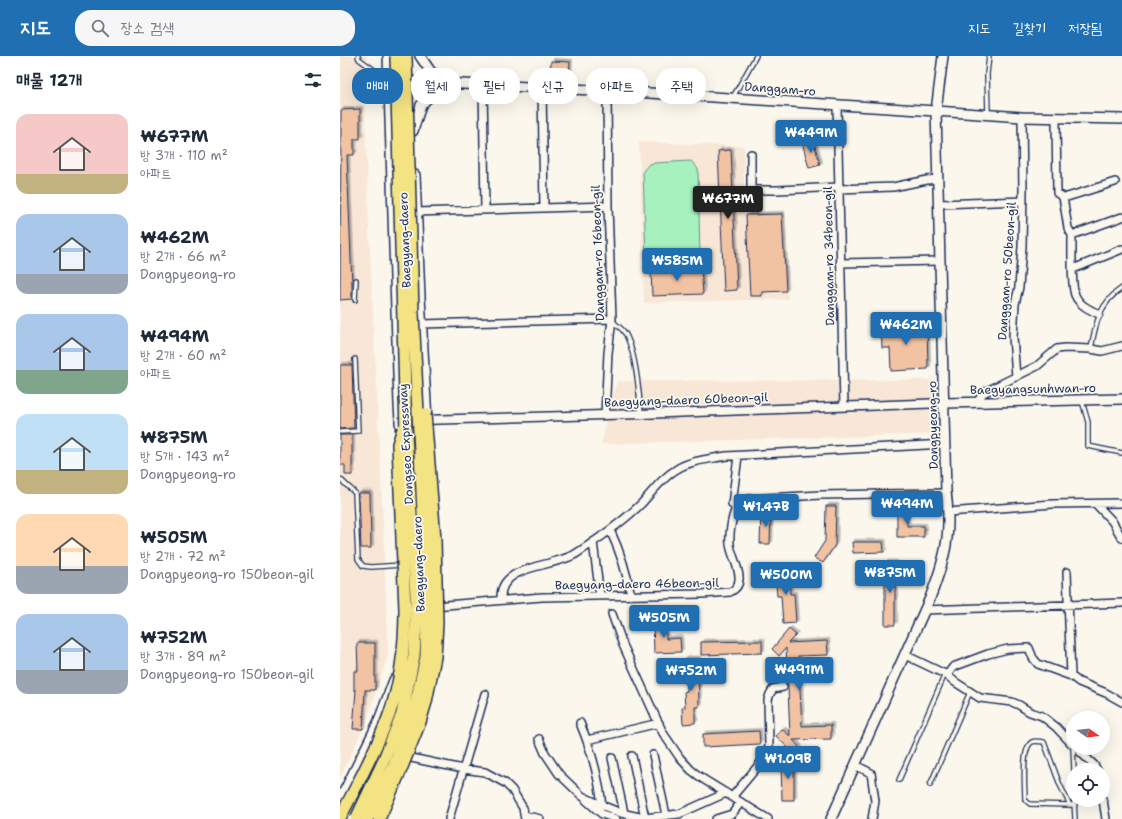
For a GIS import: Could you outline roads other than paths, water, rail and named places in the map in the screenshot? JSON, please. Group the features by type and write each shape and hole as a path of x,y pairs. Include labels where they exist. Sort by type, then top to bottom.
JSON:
{"highway":[{"name":"Dongseo Expressway","path":"356,819 382,764 402,714 410,685 416,623 416,595 406,421 396,56"},
{"name":"Dongseo Expressway","path":"368,819 393,767 412,717 426,657 428,621 413,313 406,56"},
{"path":"379,819 420,722 426,702 432,670 438,623 435,539 427,436 417,324 413,313"},
{"path":"340,818 376,745 389,714 398,681 402,658 405,631 405,609 398,444 406,421"}],"main road":[{"name":"Baegyang-daero","path":"388,56 388,68"},
{"name":"Baegyang-daero","path":"410,56 411,82"},
{"path":"420,56 428,68"},
{"name":"Dongpyeong-ro","path":"831,819 937,579 947,539 948,512 946,493 945,403 936,111 943,56"},
{"name":"Danggam-ro","path":"403,82 411,82"},
{"name":"Danggam-ro","path":"648,93 1022,118 1122,119"},
{"name":"Baegyang-daero","path":"349,819 379,760 394,724 403,697 413,637 414,606 398,405 390,104"},
{"name":"Baegyang-daero","path":"368,819 399,756 425,679 432,642 434,606 430,569 427,420 421,324 412,104"},
{"path":"413,131 422,104"},
{"name":"Baegyangsunhwan-ro","path":"945,403 1122,399"},
{"path":"403,459 410,451 415,449 423,450 428,459"},
{"name":"Baegyang-daero","path":"340,800 378,723 393,685 400,652 408,540"}],"street":[{"path":"483,104 485,210"},
{"path":"542,104 544,208"},
{"name":"Danggam-ro 16beon-gil","path":"605,416 608,353 612,319 608,206 607,104"},
{"name":"Danggam-ro 34beon-gil","path":"837,105 844,406"},
{"name":"Danggam-ro 50beon-gil","path":"1016,377 1013,337 1016,304 1020,287 1023,201 1022,118"},
{"path":"1056,118 1057,193 1064,198 1068,228 1072,235 1075,296 1081,304 1099,314"},
{"path":"750,154 751,188 753,190 893,187 938,179"},
{"path":"1064,198 1115,182"},
{"path":"939,204 1023,201"},
{"path":"416,212 608,206"},
{"path":"1072,235 1122,217"},
{"path":"1073,269 1122,250"},
{"path":"840,263 940,261"},
{"path":"421,324 612,319"},
{"path":"978,402 983,393 1037,366 1057,349 1091,349 1102,351 1122,346"},
{"name":"Baegyang-daero 60beon-gil","path":"398,405 411,420 427,420 605,416 945,403"},
{"path":"501,599 502,587 517,573 527,568 563,560 575,554 628,516 677,468 700,460 738,456 945,444"},
{"path":"738,456 732,504 736,509 740,503 749,499 821,495 946,493"},
{"path":"948,512 1052,504 1122,503"},
{"path":"1096,504 1112,521 1122,538"},
{"name":"Baegyang-daero 46beon-gil","path":"434,606 501,599 542,597 631,596 730,592 737,586 739,577 738,568 730,546 730,532 736,509"},
{"path":"610,530 624,566 631,596"},
{"path":"592,542 600,596"},
{"path":"1067,572 1071,676"},
{"path":"924,610 1122,603"},
{"path":"612,614 623,645 663,733 674,750 691,770 768,819"},
{"path":"946,674 953,667 988,654 1008,649 1030,648 1033,658 1038,664 1071,676 1079,682 1122,702"},
{"path":"904,655 946,674 980,698 1012,702 1019,705 1048,720 1066,737"},
{"path":"577,792 602,806 646,818 679,814 729,795 763,760 769,746 768,700 773,689 783,687"},
{"path":"449,819 485,694"},
{"path":"580,723 588,740 601,791 602,806"},
{"path":"588,740 659,723"},
{"path":"539,739 545,753 558,774 602,814 616,819"},
{"path":"652,755 666,815"},
{"path":"1083,755 1092,763"},
{"path":"399,756 463,770 485,772 505,783 512,790 523,808 524,817 540,819"},
{"path":"632,756 646,818"},
{"path":"612,758 624,813"},
{"path":"855,765 871,773 874,801 872,819"},
{"path":"716,819 732,814 741,802"},
{"path":"1104,807 1106,819"}],"lane":[{"path":"358,56 359,59 371,68"},
{"path":"732,98 756,56"},
{"path":"988,115 989,56"},
{"path":"354,300 356,280"},
{"path":"1091,349 1099,314 1107,300 1122,288"},
{"path":"612,319 615,324 623,329 632,350 640,395 641,414"},
{"path":"340,432 358,431 355,359"},
{"path":"1082,400 1088,422 1088,446 1122,453"},
{"path":"340,479 355,493 358,559 363,566 371,567 407,564"},
{"path":"899,780 946,674"},
{"path":"930,785 970,692"},
{"path":"1034,741 1044,742 1060,785 1072,805 1030,804 1025,800 1025,753 1034,741"},
{"path":"1072,807 1075,819"}]}
